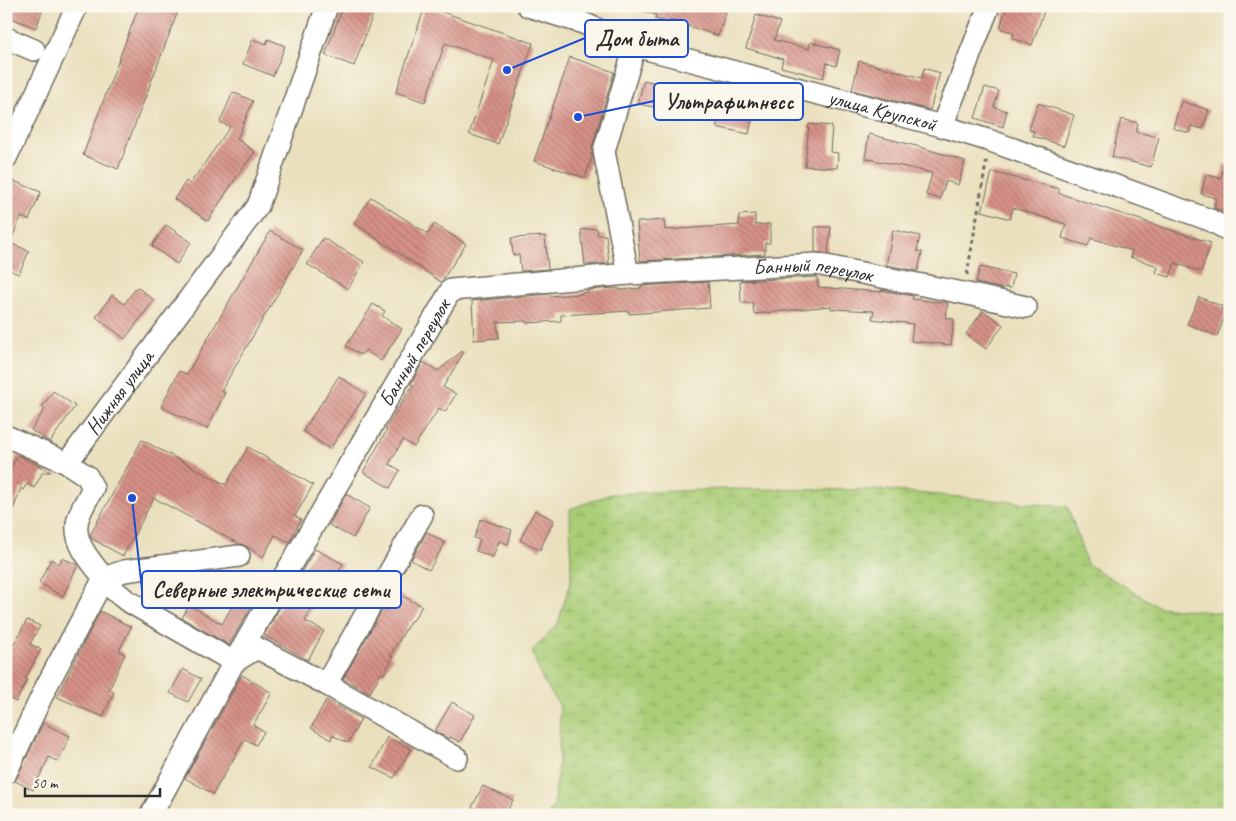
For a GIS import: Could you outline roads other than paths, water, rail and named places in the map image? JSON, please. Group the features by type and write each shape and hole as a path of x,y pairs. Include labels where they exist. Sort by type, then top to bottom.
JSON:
{"street":[{"path":"6,158 77,6"},
{"name":"Нижняя улица","path":"67,462 258,206 327,6"},
{"name":"улица Крупской","path":"528,6 583,23 635,46 991,140 1210,220 1230,231"},
{"path":"942,126 989,6"},
{"path":"6,38 34,50"},
{"path":"628,274 604,151 635,46"},
{"name":"Банный переулок","path":"151,815 234,662 451,290 628,274 816,264 1026,307"},
{"path":"6,436 67,462 87,476 92,488 76,524 78,540 87,556 104,578 126,600 234,662 257,648 326,684 457,758"},
{"path":"326,684 422,515"},
{"path":"6,773 46,687 104,578 124,571 239,556"}],"place":[{"name":"Дом быта","path":"507,70"},
{"name":"Ультрафитнесс","path":"578,117"},
{"name":"Северные электрические сети","path":"132,498"}]}
